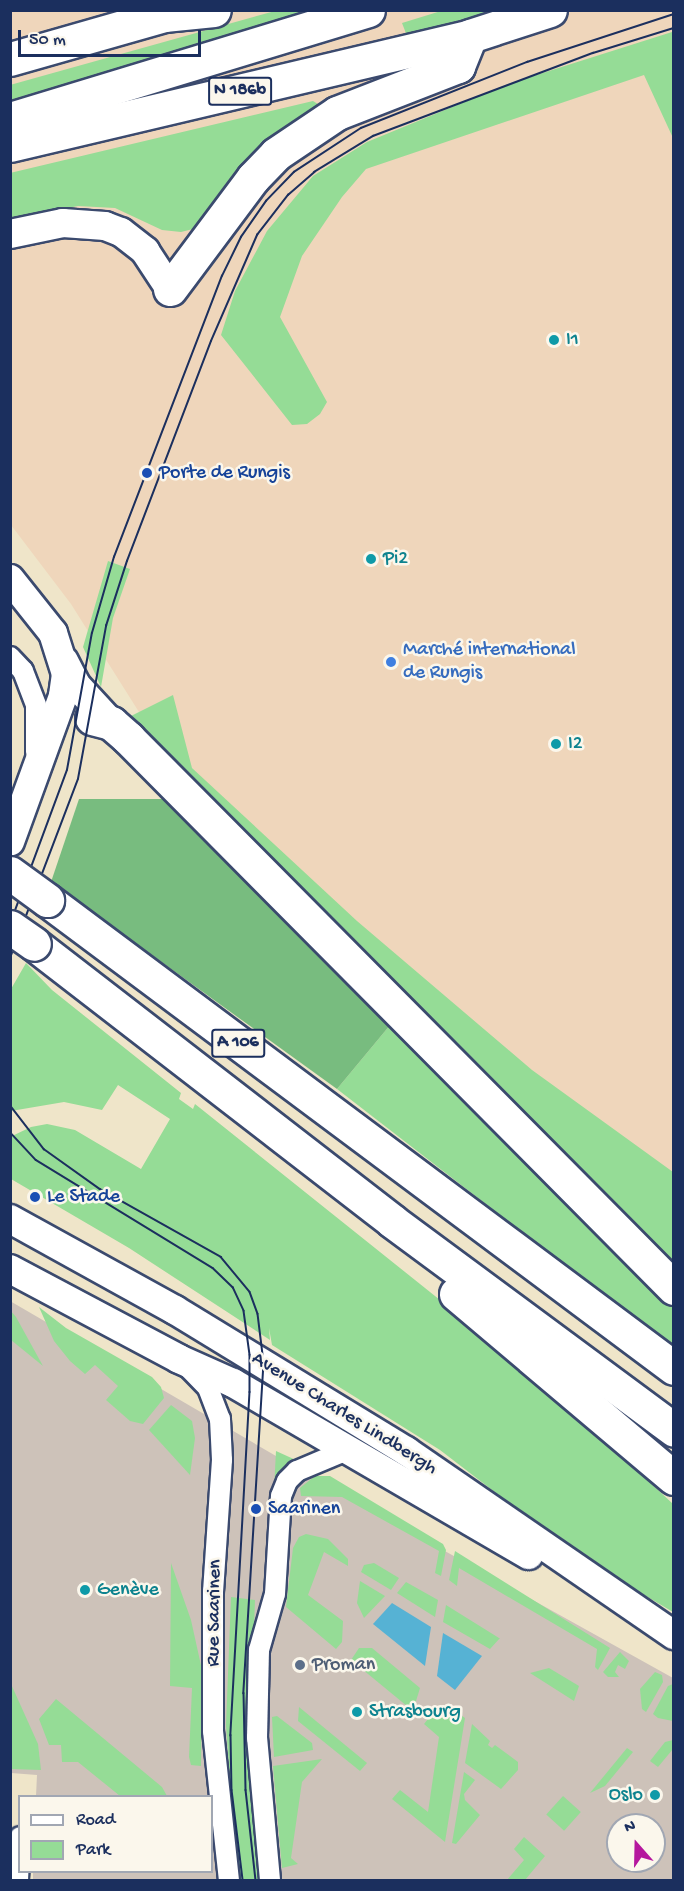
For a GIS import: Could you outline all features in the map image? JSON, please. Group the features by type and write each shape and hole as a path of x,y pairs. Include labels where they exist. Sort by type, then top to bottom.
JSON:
{"highway":[{"path":"10,59 167,13 214,10"},
{"path":"10,119 368,10"},
{"name":"N 186b","path":"10,145 470,36 550,10"},
{"path":"170,289 247,185 276,154 336,113 458,66 470,36"},
{"path":"101,720 674,1288"},
{"name":"A 106","path":"10,873 674,1368"},
{"name":"A 106","path":"22,935 392,1221 674,1430"},
{"path":"392,1221 396,1243 674,1478"}],"main road":[{"path":"10,234 63,223 105,226 121,232 145,251 170,289"},
{"path":"10,579 53,633 77,686 101,720"},
{"path":"10,842 35,774 44,730 63,696 64,661"},
{"path":"44,730 70,718 101,720"},
{"name":"Avenue Charles Lindbergh","path":"10,1218 175,1310 406,1451 669,1632"},
{"name":"Avenue Charles Lindbergh","path":"10,1269 178,1359 232,1383 456,1515 669,1632"}],"street":[{"path":"13,658 34,698 44,730"},
{"name":"Rue Saarinen","path":"178,1359 208,1388 220,1419 222,1460 213,1592 213,1731 229,1881"},
{"path":"270,1881 257,1738 259,1650 275,1594 281,1496 287,1481 297,1472 347,1450"}],"shaded area":[{"name":"Marché international de Rungis","path":"11,11 673,11 673,1228 380,957 144,720 71,604 11,525"},
{"path":"10,1301 319,1481 673,1678 673,1880 33,1880 33,1873 213,1873 213,1795 36,1795 37,1775 11,1773"}],"green space":[{"path":"275,11 325,11 11,100 10,85"},
{"path":"441,11 492,11 407,36 402,23"},
{"path":"672,32 673,138 644,75 366,169 342,197 302,256 280,317 327,402 320,414 307,424 292,425 221,335 235,291 267,231 313,176 367,142 508,84"},
{"path":"313,101 321,106 197,228 181,232 162,230 115,208 78,206 11,219 10,173"},
{"path":"108,561 130,569 113,618 101,687 83,647"},
{"path":"173,695 192,768 357,921 532,1070 673,1172 673,1275 127,718"},
{"path":"79,799 167,799 391,1024 337,1089 51,882"},
{"path":"26,963 52,990 181,1093 179,1099 193,1109 195,1104 545,1384 673,1504 673,1612 518,1520 518,1510 440,1450 272,1345 269,1328 270,1340 129,1248 11,1179 10,1137 31,1127 47,1124 75,1130 141,1169 170,1119 118,1085 102,1110 64,1102 11,1111 11,989"},
{"path":"391,1024 673,1302 673,1349 337,1089"},
{"path":"39,1307 66,1328 152,1377 161,1387 164,1398 143,1424 130,1421 106,1400 118,1386 95,1365 85,1374 70,1361 54,1341"},
{"path":"10,1310 16,1317 43,1366 11,1340"},
{"path":"171,1405 192,1421 195,1438 190,1475 149,1430"},
{"path":"276,1451 298,1461 274,1489"},
{"path":"315,1476 330,1476 443,1544 446,1550 441,1576 435,1573 439,1551 342,1497 301,1496 300,1488"},
{"path":"306,1534 328,1539 348,1559 348,1566 324,1552 308,1595 343,1621 342,1642 336,1649 286,1607 293,1548 299,1537"},
{"path":"455,1551 610,1648 598,1670 595,1667 597,1649 459,1568 457,1586 449,1580"},
{"path":"171,1563 191,1620 202,1670 201,1766 191,1765 189,1757 192,1688 170,1686"},
{"path":"374,1563 399,1578 391,1590 361,1572 364,1565"},
{"path":"360,1581 385,1596 364,1618 357,1603"},
{"path":"406,1582 438,1600 435,1617 397,1593"},
{"path":"231,1597 255,1600 250,1740 261,1880 237,1880 226,1725"},
{"path":"446,1605 500,1638 490,1649 443,1622"},
{"path":"359,1648 372,1648 420,1688 413,1711 351,1660"},
{"path":"620,1652 629,1661 625,1669 618,1665 615,1672 619,1677 608,1677 603,1672"},
{"path":"549,1668 579,1686 574,1701 530,1673"},
{"path":"655,1672 662,1675 663,1682 646,1712 642,1709 640,1689"},
{"path":"11,1684 38,1744 41,1770 11,1769"},
{"path":"673,1684 673,1721 658,1718 653,1714 668,1686"},
{"path":"56,1699 162,1787 166,1795 119,1795 78,1762 62,1762 61,1745 49,1745 39,1719"},
{"path":"447,1705 465,1718 445,1842 392,1799 400,1790 428,1812 439,1737 424,1724 436,1709"},
{"path":"299,1707 367,1763 360,1771 298,1721"},
{"path":"277,1716 312,1743 313,1750 274,1757 272,1717"},
{"path":"472,1724 490,1741 488,1745 492,1748 495,1745 518,1762 518,1770 501,1789 465,1763"},
{"path":"673,1740 673,1749 658,1767 650,1761 665,1742"},
{"path":"627,1748 633,1752 605,1786 590,1793"},
{"path":"322,1759 302,1782 291,1858 298,1864 282,1868 273,1766"},
{"path":"464,1772 475,1780 464,1794 465,1800 480,1815 456,1844 452,1843"},
{"path":"563,1796 581,1812 564,1831 546,1815"},
{"path":"524,1837 545,1856 525,1880 507,1880 524,1860 514,1849"}],"water":[{"path":"392,1603 431,1627 425,1666 373,1624"},
{"path":"443,1633 482,1656 455,1690 437,1676"}],"tram line":[{"path":"10,924 67,770 92,633 114,557 222,276 241,237 266,201 294,172 361,128 527,62 674,14"},
{"path":"10,958 78,779 106,626 127,561 211,341 257,235 288,195 314,172 373,136 593,53 674,28"},
{"path":"10,1105 44,1149 100,1189 221,1257 250,1292 258,1314 264,1363 244,1693 246,1790 256,1880"},
{"path":"10,1132 36,1160 213,1268 233,1287 244,1311 250,1355 250,1392 231,1735 232,1790 243,1880"}],"place":[{"name":"I1","path":"554,340"},
{"name":"Porte de Rungis","path":"147,473"},
{"name":"Pi2","path":"371,559"},
{"name":"Marché international de Rungis","path":"391,662"},
{"name":"I2","path":"556,744"},
{"name":"Le Stade","path":"35,1197"},
{"name":"Saarinen","path":"256,1509"},
{"name":"Genève","path":"85,1590"},
{"name":"Proman","path":"300,1665"},
{"name":"Strasbourg","path":"357,1712"},
{"name":"Oslo","path":"655,1795"}]}
